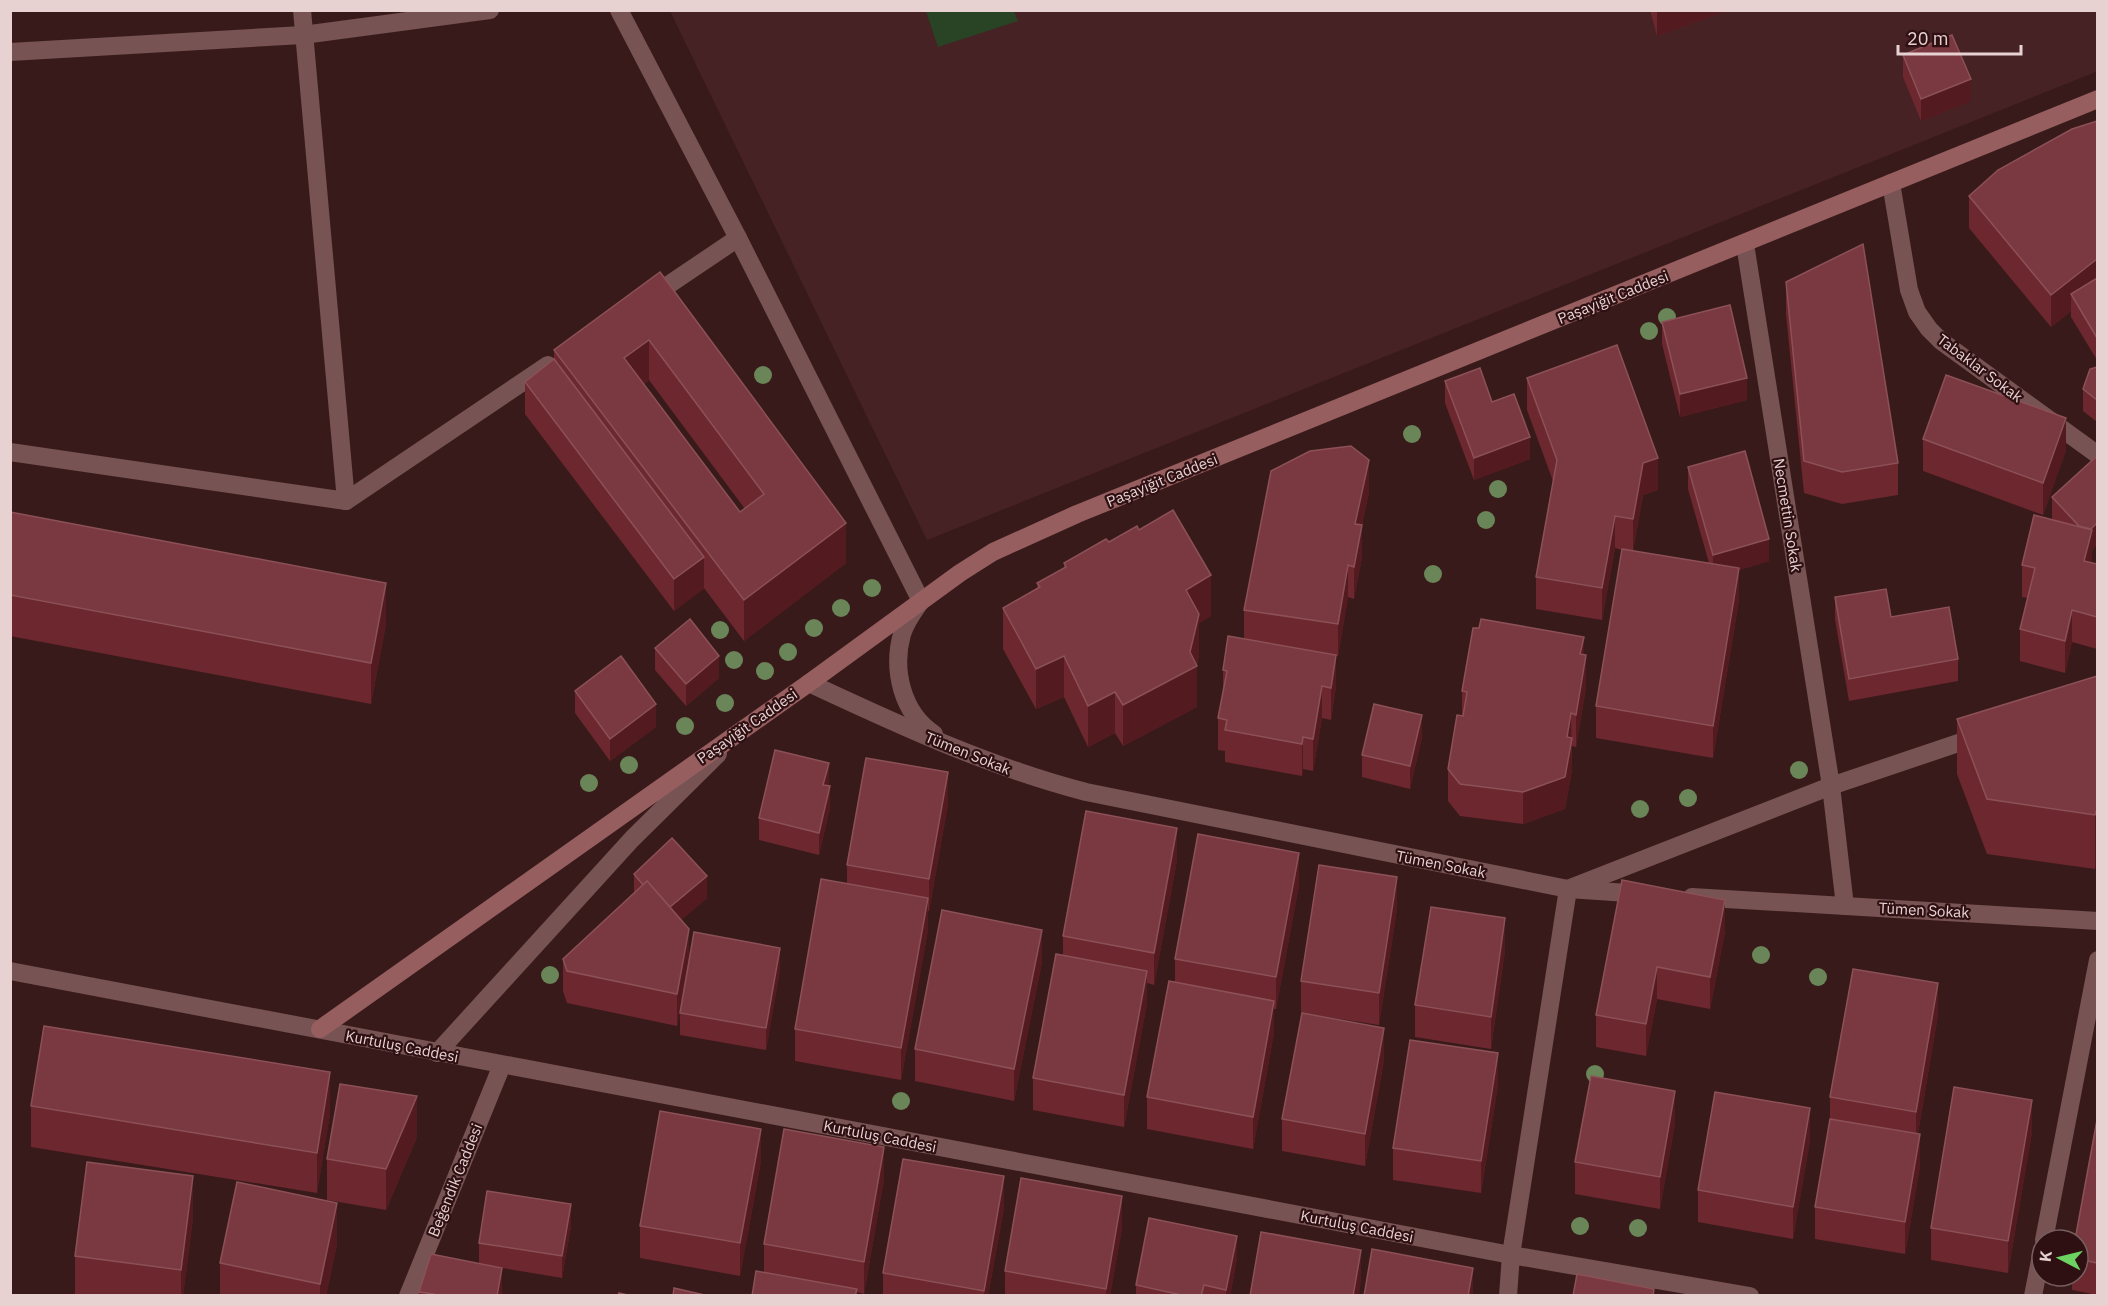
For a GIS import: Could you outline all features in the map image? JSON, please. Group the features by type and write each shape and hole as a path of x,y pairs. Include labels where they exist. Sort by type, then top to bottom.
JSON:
{"main road":[{"name":"Paşayiğit Caddesi","path":"320,1029 960,573 993,552 1077,514 2097,99"}],"street":[{"path":"302,10 346,501"},
{"path":"10,52 303,34 490,10"},
{"path":"619,10 738,238 921,601 909,617 903,632 898,653 901,685 913,714 927,729 956,749"},
{"name":"Tabaklar Sokak","path":"1891,183 1909,290 1917,312 1929,329 1941,341 2097,454"},
{"path":"630,310 738,238"},
{"name":"Necmettin Sokak","path":"1745,244 1831,786 1845,906"},
{"path":"10,452 346,501 562,357"},
{"name":"Tümen Sokak","path":"809,682 956,749 1021,773 1086,792 1568,890 2097,921"},
{"path":"437,1053 522,957 632,840 742,729"},
{"path":"1508,1296 1511,1255 1568,890 1831,786 1997,730"},
{"path":"2046,1228 2097,960"},
{"name":"Kurtuluş Caddesi","path":"10,971 1511,1255 1750,1296"},
{"name":"Beğendik Caddesi","path":"408,1296 502,1065"}],"shaded area":[{"path":"2097,10 2098,71 927,540 670,11"}],"green space":[{"path":"926,11 1014,11 1018,21 938,47"}],"building":[{"path":"1952,35 1971,79 1921,99 1903,55"},
{"path":"2097,121 2097,259 2051,295 1969,196 1998,170 2072,129"},
{"path":"1863,244 1898,463 1842,472 1804,461 1786,282"},
{"path":"660,272 846,523 744,600 554,350","holes":["649,340 764,494 740,512 624,358"]},
{"path":"2097,278 2097,338 2071,294"},
{"path":"1730,305 1747,378 1680,394 1662,322"},
{"path":"1617,345 1658,458 1643,463 1633,519 1615,516 1602,588 1536,577 1557,460 1527,378"},
{"path":"554,359 704,557 674,579 525,382"},
{"path":"2097,367 2097,400 2083,389 2090,369"},
{"path":"1480,368 1492,402 1514,394 1530,437 1474,458 1445,381"},
{"path":"1946,375 2066,418 2043,483 1923,439"},
{"path":"1351,446 1369,460 1355,524 1362,525 1354,567 1348,565 1338,624 1244,610 1271,471 1310,451"},
{"path":"1745,451 1769,539 1713,555 1688,467"},
{"path":"2097,456 2097,523 2091,529 2079,526 2052,497"},
{"path":"1173,510 1211,575 1186,590 1199,614 1190,652 1197,666 1123,705 1115,692 1088,706 1064,656 1036,669 1003,608 1040,587 1037,583 1066,567 1064,563 1106,539 1109,542 1137,526 1139,530"},
{"path":"10,512 386,583 371,663 10,595"},
{"path":"2034,515 2092,530 2084,561 2097,564 2097,617 2072,610 2065,641 2020,629 2035,568 2022,565"},
{"path":"1622,549 1739,568 1713,726 1596,706"},
{"path":"1886,589 1891,617 1949,607 1958,659 1849,679 1835,597"},
{"path":"690,619 719,656 686,684 655,648"},
{"path":"1481,619 1584,637 1580,654 1586,655 1576,715 1571,713 1567,737 1572,738 1565,777 1523,792 1460,784 1448,769 1457,715 1463,716 1467,692 1462,691 1473,628 1479,628"},
{"path":"1228,636 1336,655 1331,688 1322,686 1313,739 1303,737 1302,744 1225,730 1227,720 1218,718 1227,671 1223,670"},
{"path":"621,656 656,704 610,739 575,691"},
{"path":"2097,676 2097,809 2095,815 1987,799 1957,719"},
{"path":"1374,704 1422,715 1410,766 1362,755"},
{"path":"775,750 829,763 823,785 830,786 819,833 759,818"},
{"path":"866,758 948,772 929,879 847,865"},
{"path":"1086,811 1177,828 1154,953 1063,936"},
{"path":"1198,834 1299,853 1276,977 1175,959"},
{"path":"672,838 707,876 670,907 647,881 643,885 634,874"},
{"path":"1319,865 1397,877 1379,993 1301,981"},
{"path":"821,879 928,898 901,1048 795,1029"},
{"path":"1622,880 1725,900 1710,977 1657,967 1646,1024 1596,1015"},
{"path":"647,881 689,929 677,994 567,971 563,959"},
{"path":"1431,907 1505,918 1491,1017 1415,1005"},
{"path":"942,910 1042,930 1014,1069 915,1049"},
{"path":"694,932 780,948 766,1028 680,1013"},
{"path":"1056,954 1147,971 1124,1095 1033,1078"},
{"path":"1853,969 1938,983 1916,1112 1830,1097"},
{"path":"1169,981 1274,1001 1253,1117 1147,1097"},
{"path":"1302,1013 1384,1028 1365,1134 1282,1119"},
{"path":"44,1026 330,1072 317,1153 31,1106"},
{"path":"1410,1040 1498,1053 1481,1161 1393,1148"},
{"path":"1591,1076 1675,1091 1660,1177 1575,1162"},
{"path":"340,1084 417,1096 386,1169 327,1159"},
{"path":"1954,1087 2032,1100 2008,1241 1931,1228"},
{"path":"1715,1092 1810,1108 1793,1207 1698,1190"},
{"path":"660,1111 761,1129 740,1243 640,1226"},
{"path":"1830,1119 1920,1134 1905,1222 1815,1207"},
{"path":"2097,1120 2097,1263 2090,1262 2090,1228 2077,1228"},
{"path":"784,1129 884,1147 864,1262 764,1244"},
{"path":"903,1159 1004,1176 984,1291 883,1273"},
{"path":"87,1162 193,1176 181,1270 75,1256"},
{"path":"1021,1178 1122,1196 1106,1289 1005,1271"},
{"path":"237,1182 337,1203 320,1284 220,1263"},
{"path":"487,1191 571,1204 562,1256 479,1243"},
{"path":"1149,1218 1237,1236 1226,1290 1204,1285 1201,1296 1186,1296 1136,1285"},
{"path":"1261,1232 1361,1250 1353,1296 1250,1296"},
{"path":"1372,1249 1473,1268 1468,1296 1364,1296"},
{"path":"431,1254 502,1268 497,1296 433,1296 434,1294 419,1292"},
{"path":"756,1271 857,1289 855,1296 752,1296"},
{"path":"1577,1274 1654,1289 1653,1296 1573,1296"},
{"path":"674,1288 709,1296 673,1296"}]}
